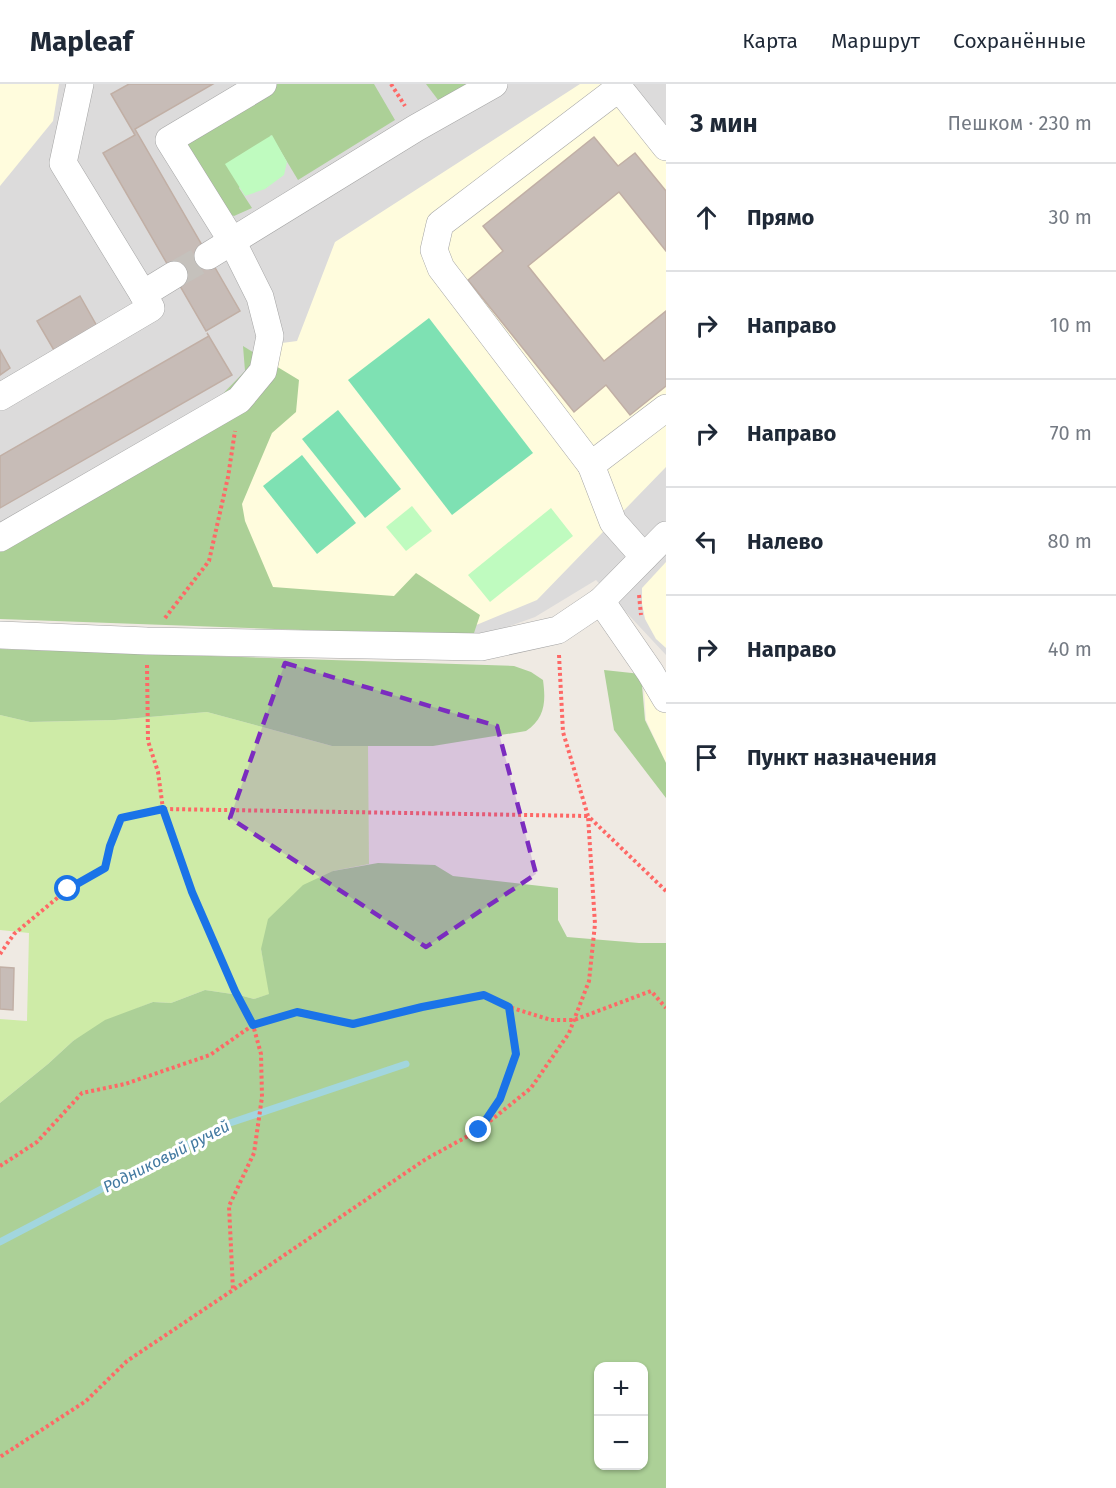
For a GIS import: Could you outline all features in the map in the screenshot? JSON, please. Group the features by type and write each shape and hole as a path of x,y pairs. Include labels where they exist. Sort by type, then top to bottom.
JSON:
{"lane":[{"path":"0,397 150,308 63,164 80,84"},
{"path":"0,538 239,400 263,371 270,336 260,297 232,241 169,140 263,84"},
{"path":"208,256 417,128 494,84"},
{"path":"644,557 613,522 591,465 441,268 434,250 440,224 619,88 666,147"},
{"path":"143,294 174,275"},
{"path":"591,465 666,408"},
{"path":"0,635 147,641 481,647 558,630 601,602 666,535"},
{"path":"601,602 666,699"}],"path":[{"path":"391,84 404,106"},
{"path":"233,1290 229,1206 254,1154 262,1097 261,1054 253,1025 235,991 192,892 163,809 158,772 148,741 147,641 209,561 228,477 239,400"},
{"path":"638,590 642,623"},
{"path":"0,1457 86,1401 127,1361 426,1159 479,1130 531,1088 568,1033 574,1020 589,981 595,924 588,816 563,732 558,630"},
{"path":"0,954 14,934 68,889 105,868 110,846 121,818 163,809 588,816 666,891"},
{"path":"0,1166 37,1142 82,1093 125,1083 210,1055 253,1025 297,1012 353,1024 484,995 509,1007 551,1020 574,1020 651,990 666,1008"},
{"path":"479,1130 500,1099 516,1054 509,1007"}],"highlighted area":[{"path":"285,663 497,726 536,874 426,947 230,818"}],"shaded area":[{"path":"0,84 666,84 666,655 596,580 535,617 465,642 0,552"},
{"path":"0,84 59,84 53,121 0,186"},
{"path":"580,84 631,84 666,129 666,467 537,600 469,628 243,606 220,554 282,343 297,341 335,242"},
{"path":"666,562 666,648 656,639 645,619 642,588"},
{"path":"643,671 666,673 666,763 646,720"}],"green space":[{"path":"274,84 374,84 395,120 298,180 271,135 239,188 252,208 234,216 212,204 177,142"},
{"path":"426,84 489,84 445,109"},
{"path":"272,135 287,162 284,175 265,189 245,196 225,164"},
{"path":"429,318 533,453 452,515 348,380"},
{"path":"243,346 299,380 296,412 272,433 242,504 245,521 273,587 394,596 416,573 480,615 473,636 0,619 0,550 170,448 245,371"},
{"path":"338,410 401,489 365,518 302,439"},
{"path":"302,455 356,523 317,554 263,486"},
{"path":"412,506 432,531 406,551 386,527"},
{"path":"551,508 573,536 490,602 468,575"},
{"path":"0,649 514,666 531,672 543,680 544,702 541,715 526,731 433,746 332,746 207,712 115,720 30,722 0,715"},
{"path":"604,670 641,674 645,720 666,763 666,798 614,730"},
{"path":"207,712 332,746 368,746 369,864 333,871 261,949 270,994 254,999 205,990 171,1003 153,1002 138,1008 73,1041 0,1103 0,1019 27,1021 29,933 0,930 0,715 30,722 115,720"},
{"path":"378,863 435,865 453,876 558,888 558,920 567,937 666,943 666,1488 0,1488 0,1103 73,1041 105,1020 153,1002 171,1003 205,990 254,999 269,994 261,949 268,919 303,885 333,871"}],"building":[{"path":"129,84 213,84 135,129 240,311 206,331 103,153 135,135 111,94"},
{"path":"594,137 618,166 635,153 666,191 666,251 619,192 528,266 604,361 666,311 666,386 630,415 606,385 574,412 468,280 503,251 483,226"},
{"path":"80,296 98,328 55,352 37,321"},
{"path":"209,336 232,375 0,508 0,456"},
{"path":"0,350 10,368 0,375"},
{"path":"0,967 14,968 13,1010 0,1009"}],"waterway":[{"name":"Родниковый ручей","path":"0,1242 224,1125 406,1064"}],"tunnel":[{"path":"174,275 208,256"}],"route":[{"path":"68,889 105,868 110,846 121,818 163,809 192,892 235,991 253,1025 297,1012 353,1024 484,995 509,1007 516,1054 500,1099 479,1130"}]}
